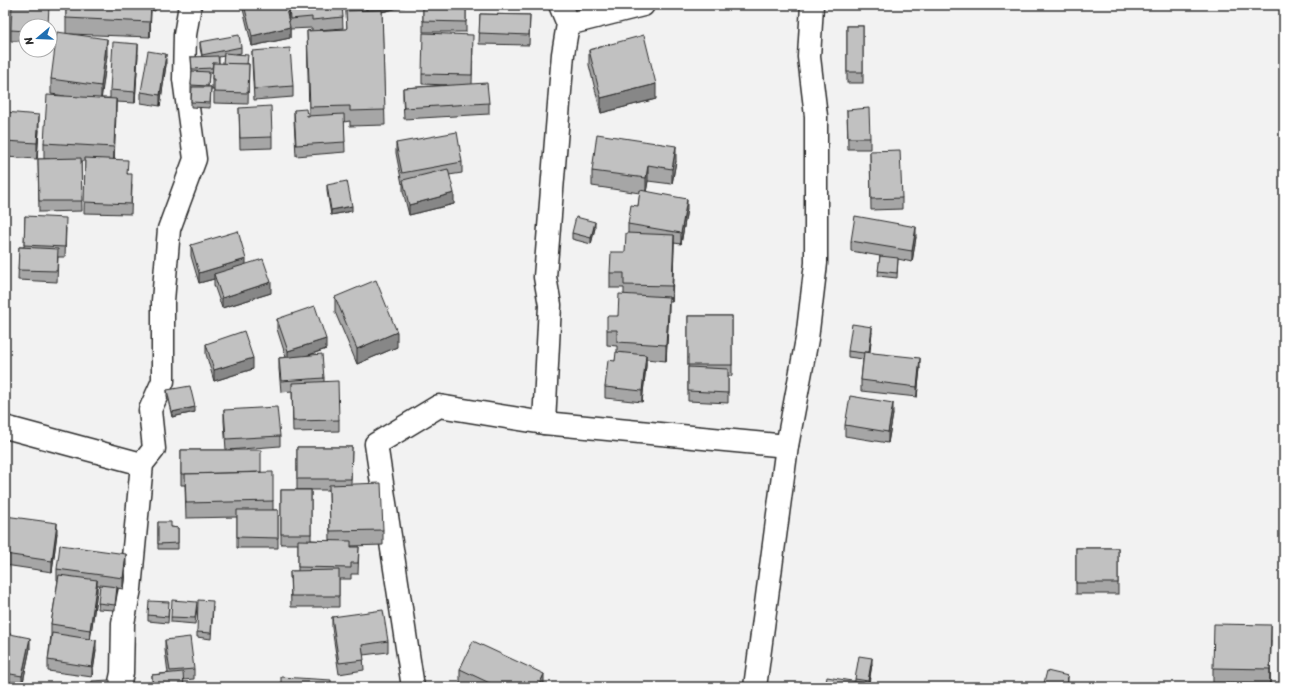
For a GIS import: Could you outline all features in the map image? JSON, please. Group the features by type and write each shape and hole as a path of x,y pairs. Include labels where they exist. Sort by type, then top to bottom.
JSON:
{"street":[{"path":"119,687 122,674 123,623 130,589 142,464 154,449 150,410 163,381 163,301 169,228 195,159 184,79 185,35 190,5"},
{"path":"544,422 550,305 545,277 563,54 564,14 643,5"},
{"path":"755,687 787,446 807,339 816,262 816,116 809,57 812,5"},
{"path":"413,687 376,444 439,406 544,422 787,446"},
{"path":"5,427 142,464"}],"building":[{"path":"12,5 49,5 48,18 18,18 18,30 11,30"},
{"path":"66,5 151,5 150,22 66,18"},
{"path":"244,5 285,5 290,27 252,36"},
{"path":"289,5 342,5 343,17 312,20 312,17 290,19"},
{"path":"423,5 466,5 466,22 423,21"},
{"path":"382,10 385,110 350,111 350,106 310,107 307,31 347,29 346,11"},
{"path":"480,14 530,15 529,35 479,33"},
{"path":"847,26 863,26 863,72 847,72"},
{"path":"58,32 107,39 101,86 51,79 54,58 58,58"},
{"path":"423,33 473,35 472,75 422,74"},
{"path":"239,35 241,47 202,55 200,42"},
{"path":"644,35 656,84 601,98 589,50"},
{"path":"113,42 138,44 135,92 110,90"},
{"path":"290,48 293,86 254,89 252,51"},
{"path":"148,51 166,54 160,95 141,92"},
{"path":"224,53 248,55 247,64 223,64"},
{"path":"218,56 219,64 213,63 212,68 192,69 191,57"},
{"path":"213,63 249,64 248,93 214,92 214,79 212,79"},
{"path":"192,71 209,72 208,86 191,85"},
{"path":"487,83 489,103 404,108 403,88"},
{"path":"192,87 211,87 210,103 191,102"},
{"path":"47,95 116,99 114,147 44,143"},
{"path":"271,106 272,137 240,138 239,108"},
{"path":"869,108 870,138 848,138 847,110"},
{"path":"306,109 307,116 344,114 345,142 296,145 294,110"},
{"path":"5,112 39,115 37,143 5,141"},
{"path":"457,132 462,162 402,173 396,143"},
{"path":"597,134 676,146 672,169 648,165 646,178 592,171"},
{"path":"900,150 902,198 871,199 870,151"},
{"path":"81,158 82,201 39,201 38,159"},
{"path":"85,158 128,160 127,174 132,174 131,204 84,202"},
{"path":"448,169 454,193 409,205 403,180"},
{"path":"347,181 352,206 331,210 327,185"},
{"path":"640,190 687,199 681,233 628,224 631,205 638,206"},
{"path":"25,216 66,218 65,247 24,245"},
{"path":"855,216 916,227 912,251 851,241"},
{"path":"576,217 595,222 591,238 572,233"},
{"path":"238,231 246,259 199,273 191,245"},
{"path":"626,233 674,235 672,286 624,285 624,273 610,273 611,252 625,252"},
{"path":"19,247 58,249 57,271 18,270"},
{"path":"880,256 898,258 897,273 878,271"},
{"path":"263,259 271,282 222,298 214,274"},
{"path":"376,280 397,332 357,349 335,297"},
{"path":"619,294 669,297 666,345 617,342 617,330 607,330 607,316 618,316"},
{"path":"315,306 326,339 288,351 277,319"},
{"path":"688,316 732,316 732,365 688,365"},
{"path":"852,324 872,327 869,352 864,353 848,351"},
{"path":"244,331 253,358 214,370 206,344"},
{"path":"616,352 646,355 642,391 605,387 608,360 615,361"},
{"path":"864,352 920,358 917,387 861,380"},
{"path":"322,354 324,378 281,381 279,358"},
{"path":"688,367 728,369 728,393 688,391"},
{"path":"338,381 339,420 293,421 292,383"},
{"path":"190,386 195,407 172,412 167,390"},
{"path":"850,396 893,403 888,432 845,425"},
{"path":"277,407 280,436 226,439 224,410"},
{"path":"297,447 352,447 351,479 297,479"},
{"path":"181,450 261,450 261,472 181,474"},
{"path":"273,472 273,501 186,503 185,474"},
{"path":"381,483 383,530 330,531 329,485"},
{"path":"281,490 311,490 311,534 281,534"},
{"path":"237,510 278,510 278,538 237,537"},
{"path":"5,516 57,523 52,561 5,554"},
{"path":"158,522 171,522 171,527 178,528 178,543 158,544"},
{"path":"298,540 351,541 351,547 359,547 358,563 351,563 351,568 298,567"},
{"path":"60,545 126,554 123,578 57,569"},
{"path":"1076,548 1118,548 1118,583 1076,583"},
{"path":"339,570 339,596 291,596 290,571"},
{"path":"59,575 97,580 90,630 51,624"},
{"path":"100,585 117,587 115,605 98,603"},
{"path":"172,600 197,602 195,618 171,617"},
{"path":"198,600 213,601 211,633 197,632"},
{"path":"149,601 169,602 168,617 148,615"},
{"path":"383,610 388,641 362,645 364,660 339,663 332,617"},
{"path":"1214,624 1271,625 1270,669 1213,668"},
{"path":"5,633 30,638 22,676 5,673"},
{"path":"52,633 96,640 92,667 48,660"},
{"path":"190,637 194,669 170,671 165,640"},
{"path":"473,641 544,674 538,687 498,687 460,669"},
{"path":"859,656 872,658 868,681 855,679"},
{"path":"1047,671 1068,676 1066,687 1043,687"},
{"path":"183,672 184,687 153,687 152,675"},
{"path":"281,677 331,680 331,687 281,687"},
{"path":"827,677 888,687 823,687 824,683 826,683"},
{"path":"110,680 110,687 92,687 92,681"}]}
